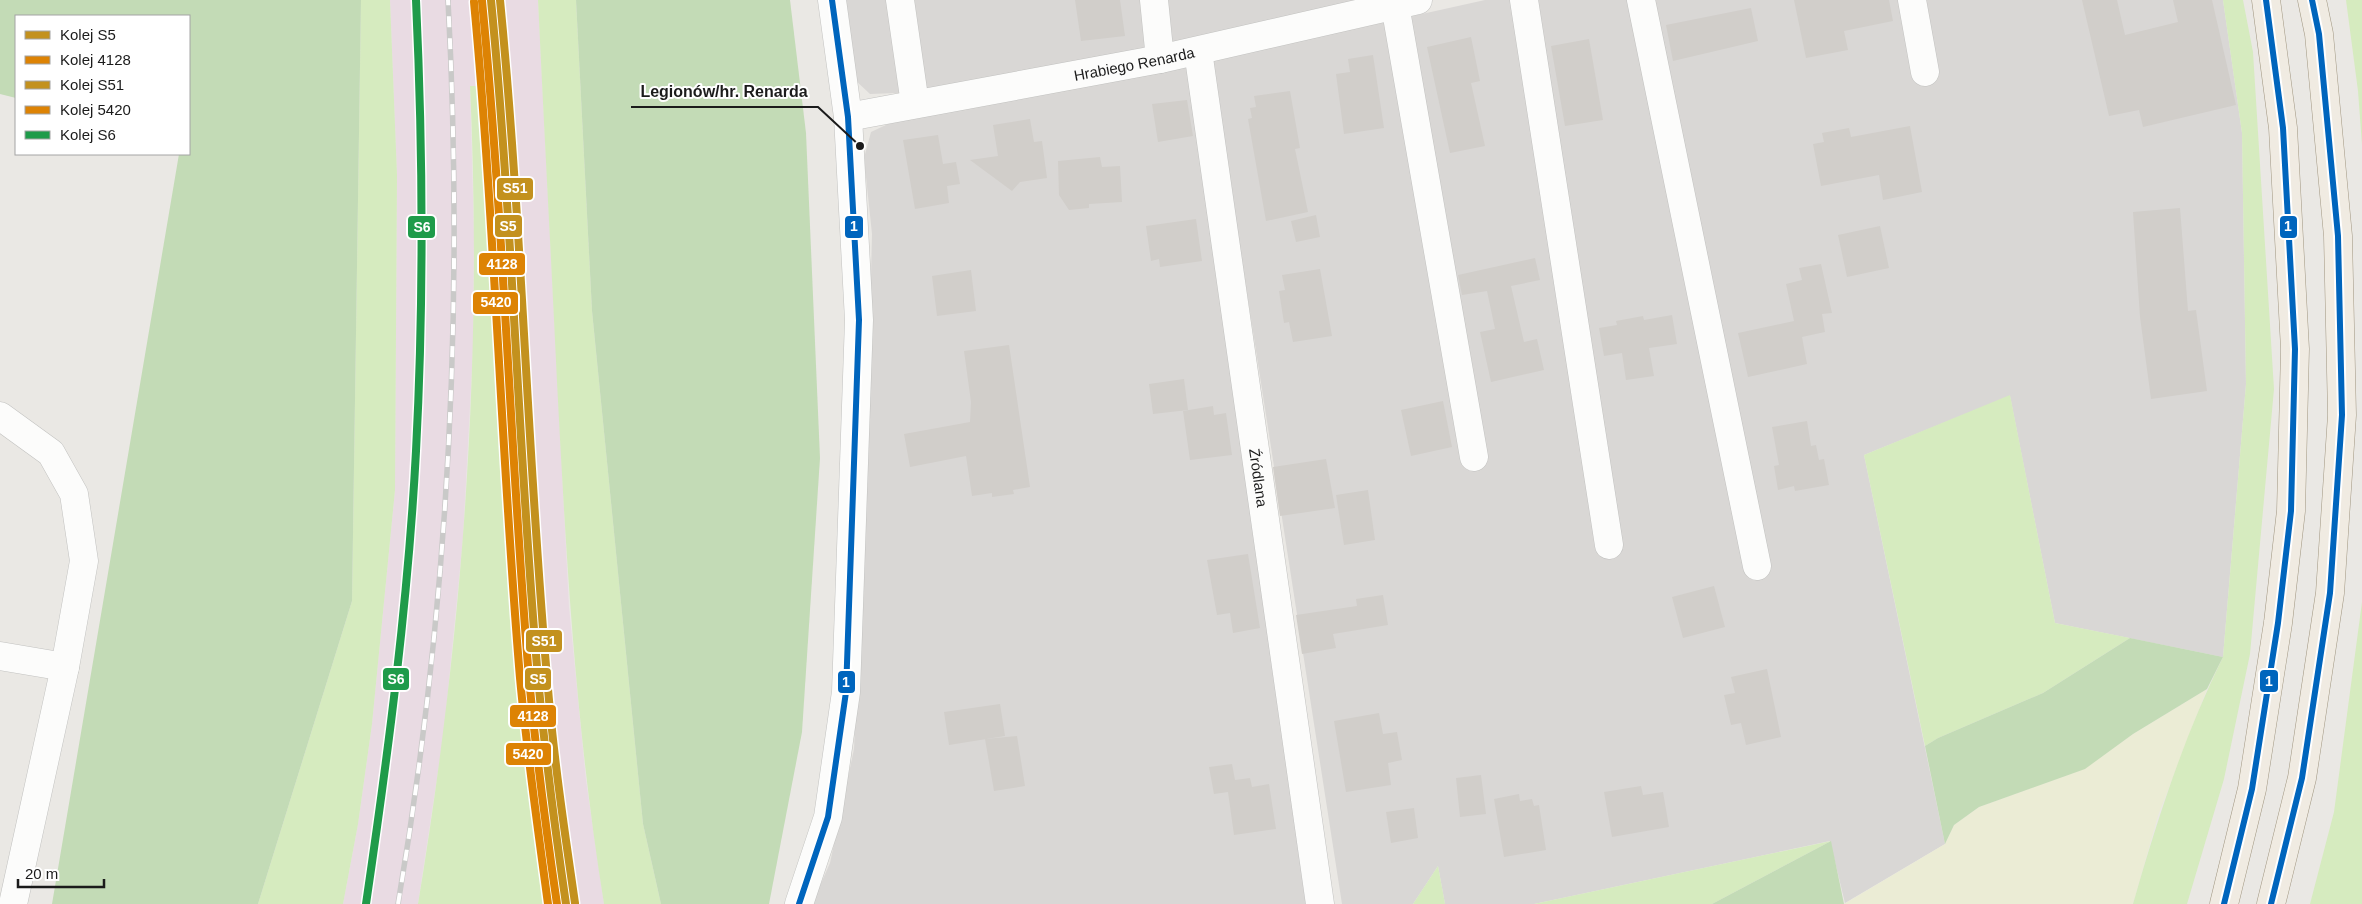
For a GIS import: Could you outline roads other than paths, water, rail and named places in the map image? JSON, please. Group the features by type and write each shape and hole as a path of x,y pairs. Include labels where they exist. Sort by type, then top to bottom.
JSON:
{"main road":[{"path":"2224,904 2252,788 2278,623 2290,511 2296,349 2283,128 2266,0"},
{"path":"2271,904 2302,778 2329,603 2342,415 2338,236 2319,34 2312,0"}],"street":[{"path":"799,904 828,817 846,692 859,320 848,117 832,0"},
{"path":"900,0 915,104"},
{"path":"1154,0 1160,60"},
{"path":"1524,0 1609,544"},
{"path":"1640,0 1757,566"},
{"path":"1912,0 1925,72"},
{"path":"1407,3 1474,456"},
{"name":"Hrabiego Renarda","path":"848,117 1160,60 1407,3"},
{"name":"Źródlana","path":"1198,51 1320,904"},
{"path":"0,416 51,453 74,494 84,561 65,666 13,904"},
{"path":"0,656 65,666"}],"railway":[{"path":"398,904 430,679 448,453 453,340 454,227 453,114 448,0"}],"rail line":[{"name":"S6","path":"366,904 396,678 408,565 416,451 422,225 416,0"},
{"name":"S5","path":"491,0 505,170 525,508 538,678 550,791 566,904"},
{"name":"S51","path":"500,0 514,169 534,508 549,705 575,903"},
{"name":"4128","path":"482,1 502,254 522,593 529,678 557,904"},
{"name":"5420","path":"474,2 487,171 513,594 529,763 548,904"}],"place":[{"name":"Legionów/hr. Renarda","path":"860,146"}]}
